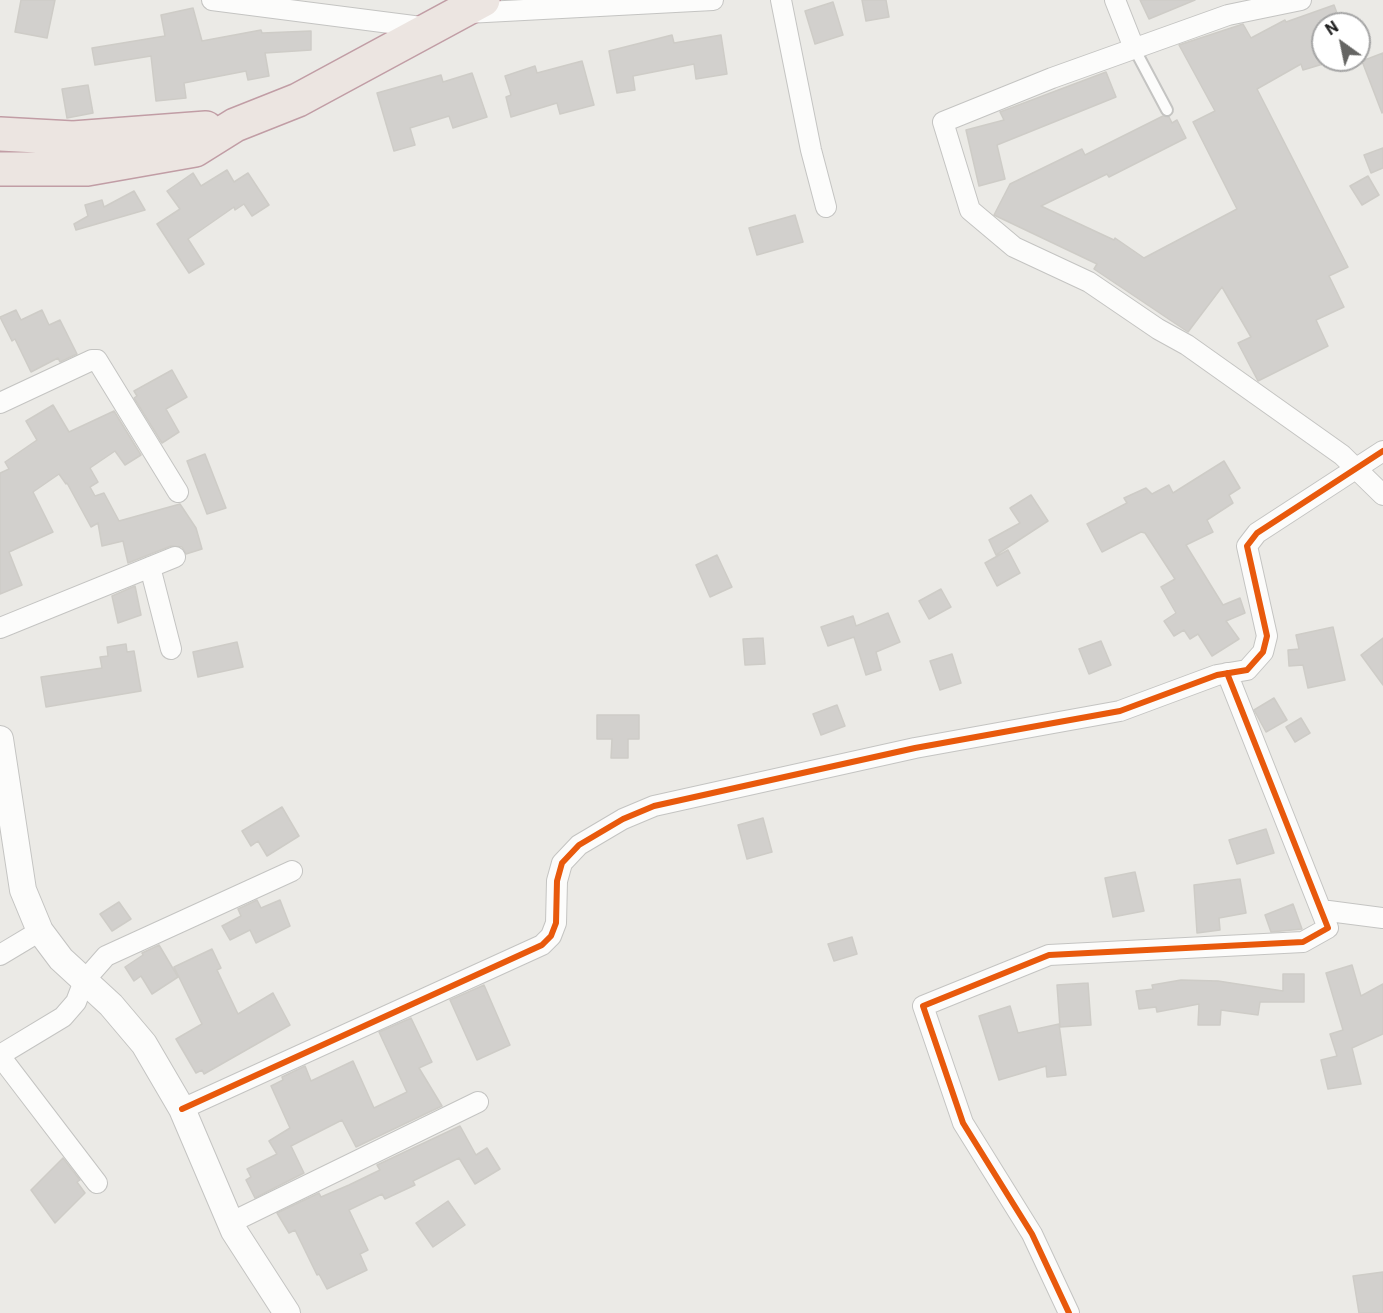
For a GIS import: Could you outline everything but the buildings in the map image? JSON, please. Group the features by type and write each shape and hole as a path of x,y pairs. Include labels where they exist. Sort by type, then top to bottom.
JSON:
{"highway":[{"path":"0,169 87,169 195,150 235,125 298,100 458,14"},
{"path":"0,134 74,138 134,136 235,125"}],"street":[{"path":"212,0 458,14 713,0"},
{"path":"782,0 811,150 826,207"},
{"path":"1115,0 1134,48"},
{"path":"1301,0 1228,15 1134,48 944,122 970,210 1014,247 1089,282 1158,329 1187,345 1383,495"},
{"path":"0,403 92,360 98,360 178,492"},
{"path":"182,1109 542,945 551,936 556,923 557,881 562,863 579,845 623,819 654,806 915,748 1120,711 1227,673 1247,670 1263,652 1267,636 1247,546 1257,533 1383,451"},
{"path":"0,628 175,557"},
{"path":"150,567 171,649"},
{"path":"1069,1313 1032,1234 963,1122 923,1006 1049,955 1303,942 1328,928 1227,673"},
{"path":"0,739 5,799 23,890 40,931 61,959 111,1005 144,1044 182,1109 230,1223 286,1313"},
{"path":"97,1184 0,1055 63,1017 76,1002 84,981 106,956 292,871"},
{"path":"1321,910 1383,918"},
{"path":"0,956 40,931"},
{"path":"230,1223 478,1102"}],"lane":[{"path":"1134,48 1167,110"}],"cycle path":[{"path":"182,1109 542,945 551,936 556,923 557,881 562,863 579,845 623,819 654,806 915,748 1120,711 1217,675 1247,670 1263,652 1267,636 1247,546 1257,533 1383,451"},
{"path":"1069,1313 1032,1234 963,1123 923,1006 1049,955 1303,942 1328,928 1227,673"}]}
